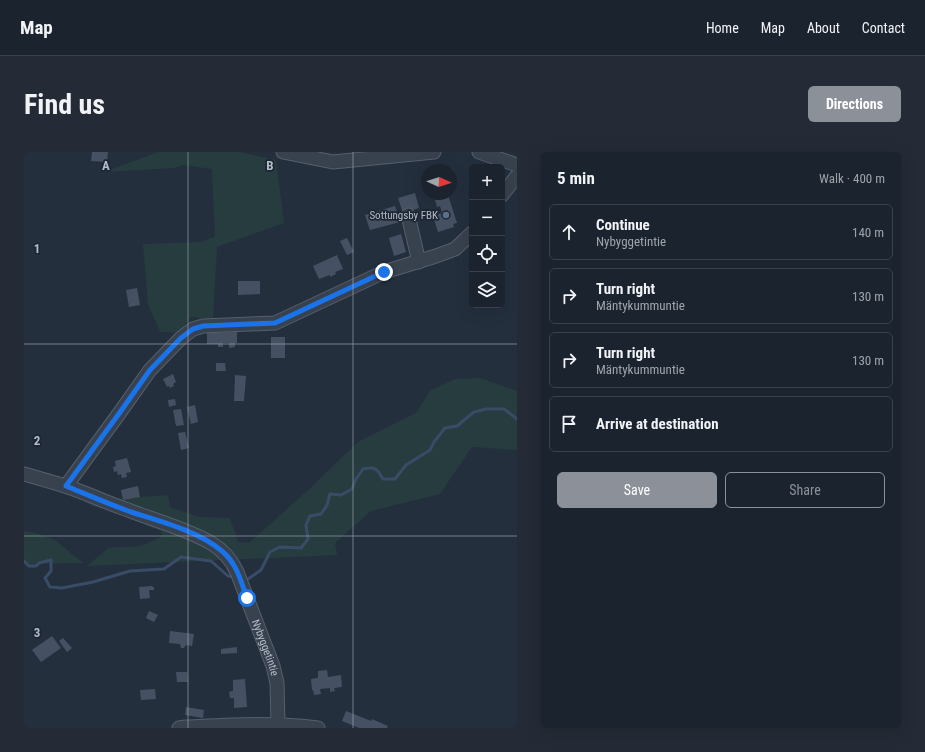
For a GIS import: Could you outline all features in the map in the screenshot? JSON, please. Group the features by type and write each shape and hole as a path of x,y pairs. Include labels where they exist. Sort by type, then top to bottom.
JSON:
{"street":[{"path":"283,152 333,162 434,152"},
{"path":"479,152 517,165"},
{"path":"505,191 517,176"},
{"path":"408,215 419,262"},
{"path":"66,486 150,370 181,338 193,329 203,326 275,323 384,272 419,262 455,249 469,236"},
{"name":"Nybyggetintie","path":"24,474 66,486 129,511 172,525 211,543 224,552 234,564 238,572 273,666 277,683 278,724"},
{"path":"179,728 248,724 278,724 318,728"}],"green space":[{"path":"158,152 239,152 276,160 284,223 217,247 213,319 191,317 179,333 160,332 148,304 143,244 200,242 215,237 212,169 183,165 174,168 104,172"},
{"path":"480,378 517,391 517,450 472,447 440,494 371,511 335,543 337,555 87,566 107,549 114,547 144,545 161,537 162,534 160,531 126,516 95,507 83,501 168,495 170,507 199,517 230,518 238,542 249,543 307,491 358,442 416,413 430,391 455,379"},
{"path":"24,531 36,533 55,540 83,563 24,564"}],"building":[{"path":"92,152 108,152 107,162 91,161"},
{"path":"415,193 419,208 403,213 398,198"},
{"name":"Sottungsby FBK","path":"435,200 450,200 457,223 453,224 454,227 438,232 433,216 442,213 440,206 437,207"},
{"path":"395,206 400,222 370,230 365,215"},
{"path":"401,234 406,252 394,256 389,238"},
{"path":"347,238 354,252 347,255 340,241"},
{"path":"337,255 343,269 335,272 336,274 330,277 330,275 319,279 313,266"},
{"path":"238,281 260,281 260,294 238,295"},
{"path":"137,288 140,305 129,307 126,290"},
{"path":"237,332 237,343 235,343 235,347 229,348 229,343 223,343 223,347 218,347 218,344 207,344 207,333"},
{"path":"271,337 285,337 285,358 271,358"},
{"path":"216,363 225,363 226,371 216,371"},
{"path":"173,374 176,382 173,384 174,386 170,388 169,386 167,387 163,379"},
{"path":"235,375 246,376 244,401 234,401"},
{"path":"175,399 176,405 169,407 168,400"},
{"path":"195,405 198,422 191,424 187,407"},
{"path":"181,409 184,425 176,426 173,410"},
{"path":"185,432 189,448 181,450 178,433"},
{"path":"127,458 131,472 126,473 127,477 122,478 121,474 118,475 117,471 114,472 113,467 116,466 115,461"},
{"path":"138,486 140,497 123,500 121,490"},
{"path":"139,587 154,587 154,590 149,590 150,598 140,599"},
{"path":"149,611 158,615 154,622 146,618"},
{"path":"170,631 194,634 192,646 186,645 184,648 181,648 180,644 169,643"},
{"path":"52,636 61,648 41,662 32,650"},
{"path":"63,638 72,648 67,652 59,641"},
{"path":"237,647 237,653 221,654 221,649"},
{"path":"327,670 328,677 341,675 342,687 334,688 335,691 330,692 330,688 320,689 321,694 314,695 311,679 318,678 318,671"},
{"path":"176,672 187,672 188,682 177,682"},
{"path":"245,679 247,707 234,708 234,698 230,698 229,692 233,691 233,680"},
{"path":"155,689 156,699 141,700 140,690"},
{"path":"186,707 204,710 203,718 185,715"},
{"path":"346,711 371,721 372,719 388,726 387,728 359,728 342,721"}],"waterway":[{"path":"244,579 248,579 261,570 270,552 280,547 301,548 308,539 306,525 310,516 321,514 327,505 330,494 341,495 352,489 356,479 363,469 373,468 376,469 383,479 395,479 406,465 430,450 434,442 445,428 457,426 474,412 486,409 504,409 517,419"},
{"path":"24,561 29,566 36,566 39,563 51,560 51,571 45,578 50,587 62,588 93,582 130,571 164,569 181,557 211,561 228,576 234,577"}],"place":[{"name":"Sottungsby FBK","path":"446,215"}],"route":[{"path":"247,598 234,564 224,552 211,543 172,525 129,511 66,486 150,370 181,338 193,329 203,326 275,323 384,272"}]}
